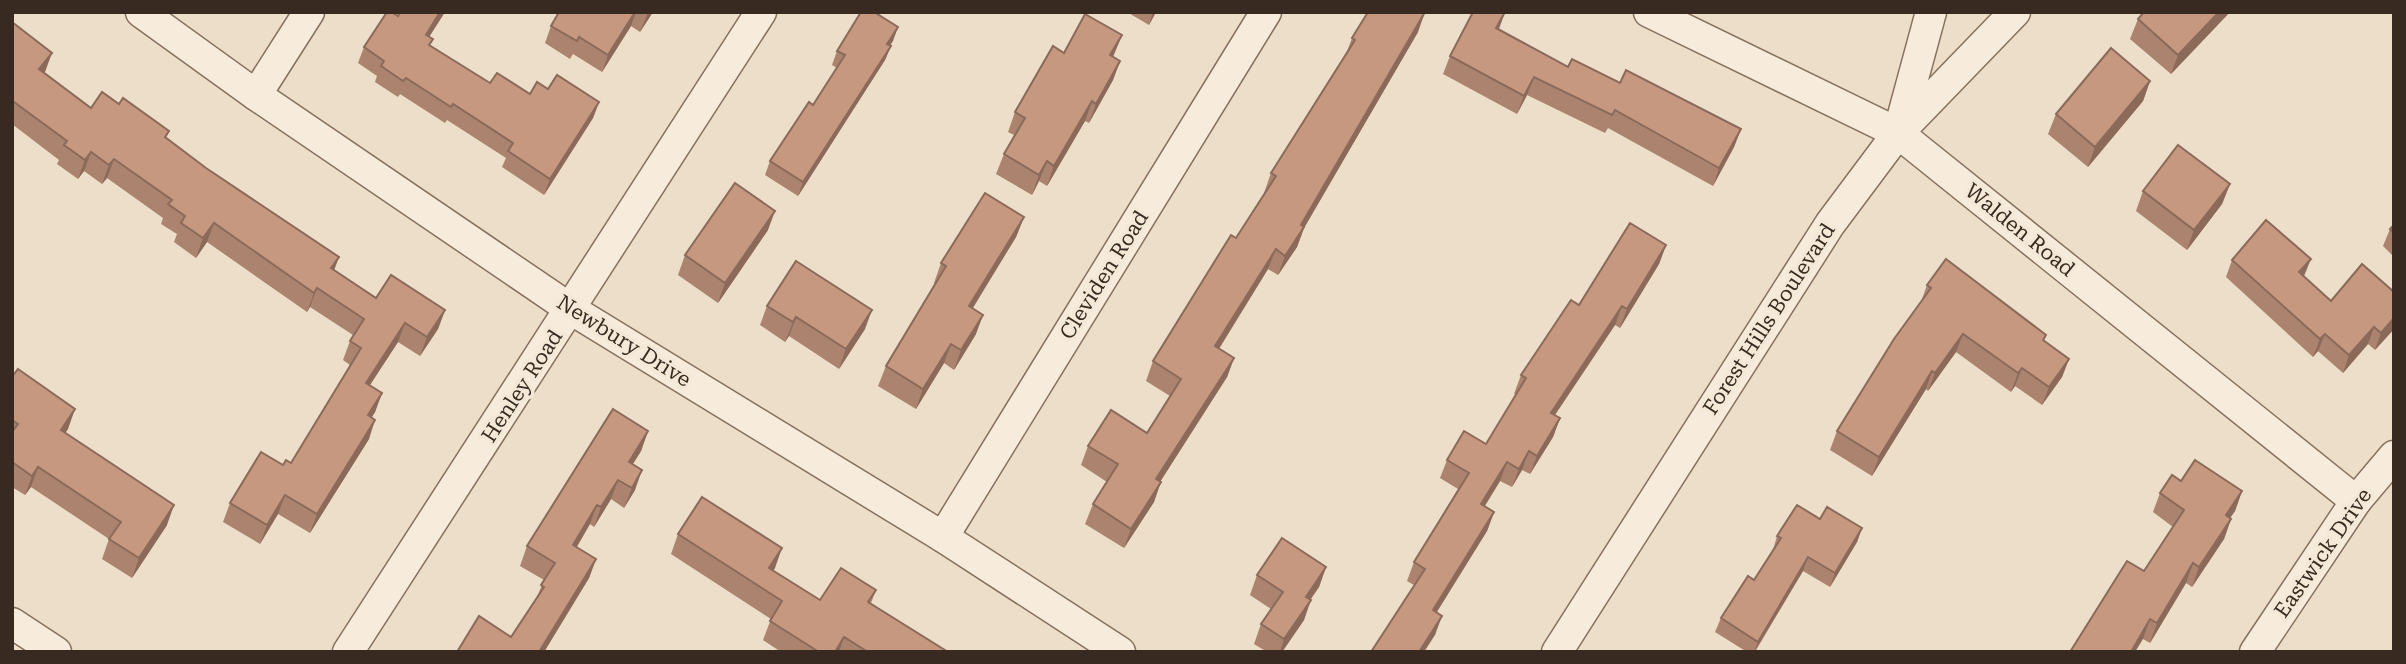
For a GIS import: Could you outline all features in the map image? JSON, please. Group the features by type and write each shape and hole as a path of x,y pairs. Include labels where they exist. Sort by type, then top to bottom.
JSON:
{"street":[{"name":"Newbury Drive","path":"141,12 256,95 572,310 943,537 1120,652"},
{"path":"256,95 309,12"},
{"name":"Henley Road","path":"348,652 572,310 761,12"},
{"name":"Cleviden Road","path":"943,537 1266,12"},
{"name":"Walden Road","path":"1650,12 1898,133 2356,501"},
{"path":"1898,133 1931,12"},
{"name":"Forest Hills Boulevard","path":"1557,652 1830,224 1898,133 2015,12"},
{"name":"Eastwick Drive","path":"2255,652 2356,501 2394,456"},
{"path":"12,623 55,652"}],"building":[{"path":"387,12 398,16 400,12 440,12 426,35 433,39 429,45 490,83 497,73 530,94 537,82 548,89 557,75 599,102 550,179 508,151 513,143 453,104 451,107 406,78 403,81 381,66 384,61 364,47"},
{"path":"559,12 635,12 608,55 579,37 577,41 551,26"},
{"path":"861,12 874,12 898,27 887,44 891,46 803,182 770,161 809,102 813,105 845,55 837,51"},
{"path":"1368,12 1425,12 1301,225 1304,227 1285,256 1276,249 1215,346 1234,358 1156,479 1161,482 1131,529 1093,504 1118,464 1088,446 1111,410 1147,433 1181,379 1153,361 1231,235 1236,238 1276,176 1271,173 1355,40 1352,38"},
{"path":"1473,12 1505,12 1496,28 1568,67 1572,59 1620,83 1626,70 1741,129 1719,168 1615,110 1612,115 1534,77 1524,96 1450,56"},
{"path":"2144,12 2219,12 2178,55 2138,19"},
{"path":"1085,14 1122,35 1110,55 1120,61 1096,104 1092,101 1054,166 1047,161 1039,175 1004,154 1025,118 1015,112 1053,46 1064,53"},
{"path":"12,22 52,53 39,69 91,108 102,92 119,104 123,98 169,131 165,137 206,168 339,257 331,268 376,298 391,275 445,310 427,337 405,323 366,383 382,393 368,415 375,420 317,514 285,495 267,525 230,503 261,452 283,465 286,460 291,463 361,348 350,341 364,319 317,288 314,293 214,223 203,238 181,223 185,216 168,204 172,200 114,159 109,165 91,152 85,160 64,145 67,141 14,102 12,104"},
{"path":"2111,48 2150,81 2095,147 2056,114"},
{"path":"2178,145 2230,184 2194,230 2143,191"},
{"path":"735,183 775,211 725,283 685,255"},
{"path":"985,193 1024,217 969,306 983,315 961,350 951,344 923,389 886,366 946,266 941,263"},
{"path":"2266,220 2311,259 2299,272 2331,301 2362,264 2394,292 2394,318 2381,333 2374,327 2349,355 2325,334 2320,339 2232,260"},
{"path":"1630,223 1666,245 1627,309 1622,306 1551,413 1560,418 1537,456 1529,451 1519,469 1507,462 1481,504 1494,512 1433,610 1442,616 1419,652 1371,652 1425,569 1414,562 1469,473 1447,460 1464,431 1486,444 1526,378 1521,375 1571,300 1579,305"},
{"path":"1946,259 2046,335 2043,340 2069,359 2049,387 2022,368 2018,373 1963,334 1935,373 1932,371 1879,457 1837,431 1894,339 1931,288 1927,285"},
{"path":"796,261 872,310 846,349 796,317 793,322 767,306"},
{"path":"18,369 75,409 61,430 174,505 139,558 109,539 121,522 38,467 32,476 12,462 12,432 18,424 12,420 12,377"},
{"path":"613,409 648,431 629,462 642,470 632,488 618,480 601,507 597,505 573,545 596,559 539,652 457,652 479,616 511,637 544,587 541,585 555,563 527,546"},
{"path":"2195,460 2242,491 2226,515 2231,519 2199,567 2193,563 2157,623 2150,619 2131,652 2070,652 2127,561 2144,571 2184,510 2160,493 2172,475 2181,481"},
{"path":"702,497 782,548 769,568 820,600 841,568 876,590 868,602 948,652 868,652 844,637 835,652 819,652 770,621 782,601 678,534"},
{"path":"1797,505 1820,519 1827,507 1862,528 1835,573 1808,557 1758,642 1721,618 1748,576 1754,580 1781,538 1777,536"},
{"path":"1282,538 1326,567 1306,597 1311,600 1284,639 1261,624 1283,592 1257,575"}]}
